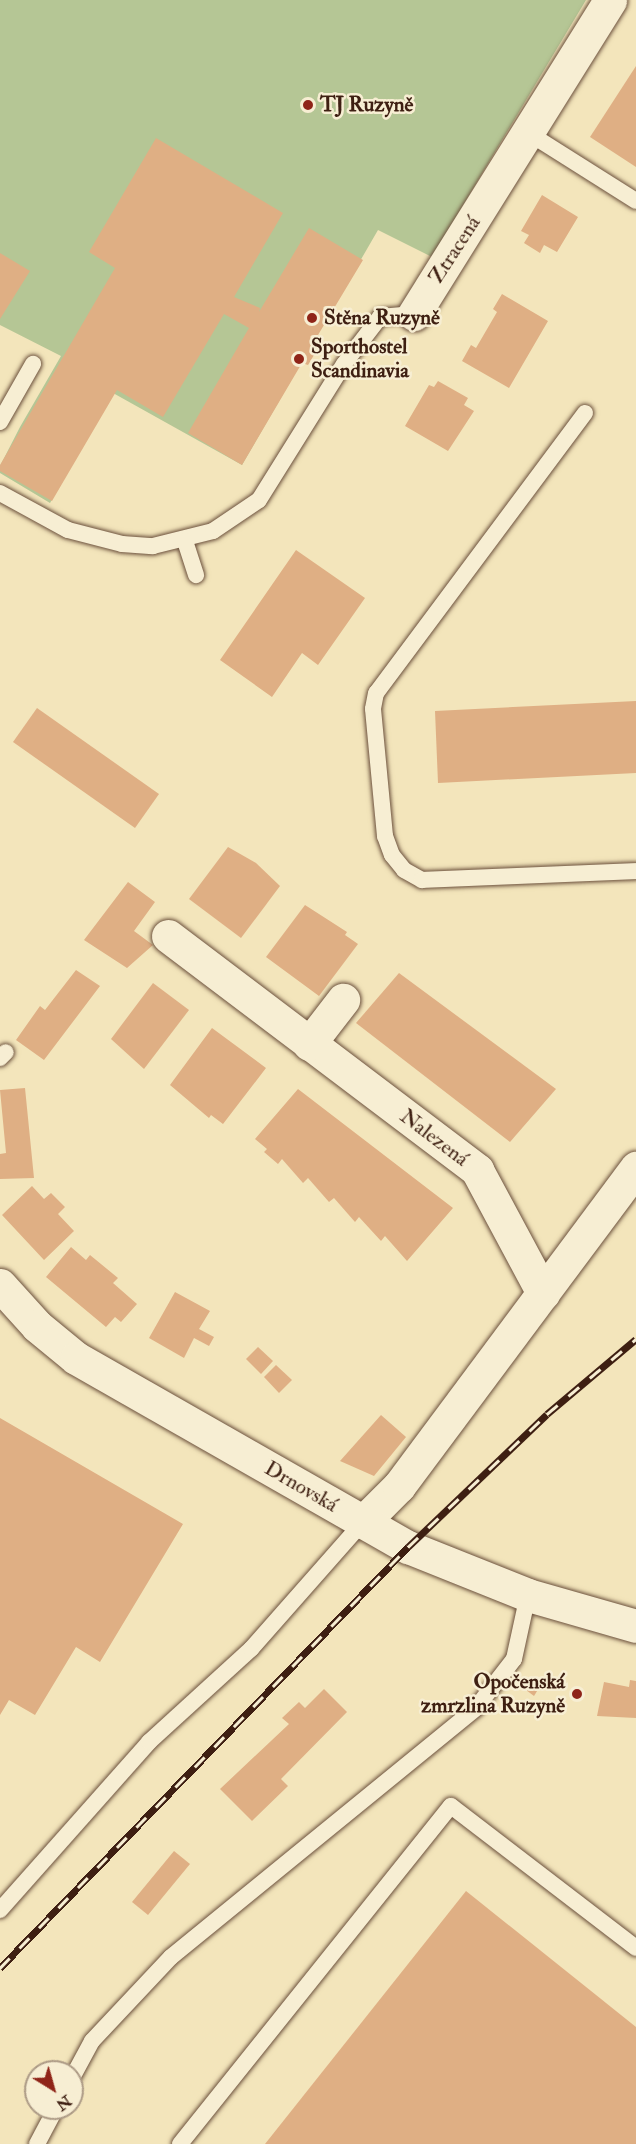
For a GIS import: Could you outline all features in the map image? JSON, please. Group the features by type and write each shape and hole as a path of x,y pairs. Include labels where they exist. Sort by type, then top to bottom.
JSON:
{"street":[{"name":"Ztracená","path":"414,314 530,134 610,0"},
{"name":"Nalezená","path":"168,936 477,1170 543,1293"},
{"path":"309,1044 342,1000"},
{"path":"363,1522 399,1486 636,1168"},
{"name":"Drnovská","path":"0,1285 37,1326 76,1358 408,1547 528,1595 636,1626"}],"lane":[{"path":"530,134 636,201"},
{"name":"Ztracená","path":"185,541 213,531 259,500 344,364 380,317 414,314"},
{"path":"0,422 33,364"},
{"path":"585,414 376,693 373,709 385,836 392,855 404,870 422,880 636,871"},
{"path":"0,494 68,530 122,544 153,546 185,541 196,575"},
{"path":"0,1910 149,1742 251,1649 363,1522"},
{"path":"82,2060 92,2041 171,1957 476,1708 514,1659 528,1595"},
{"path":"180,2144 451,1806 636,1948"},
{"path":"37,2144 50,2120"}],"green space":[{"path":"0,0 586,0 432,257 378,230 242,465 113,393 50,503 0,473 0,466 20,427 61,356 0,325"}],"building":[{"path":"636,66 636,167 590,137"},
{"path":"156,138 283,213 234,297 260,308 259,312 309,228 363,260 318,335 323,340 308,365 302,363 242,465 188,433 249,328 224,314 163,417 117,390 52,501 0,471 0,465 115,268 89,252"},
{"path":"542,195 578,217 557,252 544,245 540,253 524,243 529,235 521,231"},
{"path":"0,253 30,271 0,319"},
{"path":"502,294 548,321 509,388 462,361 471,345 476,348 497,312 493,309"},
{"path":"438,381 468,398 464,405 474,411 448,451 405,426 429,385 434,387"},
{"path":"296,550 365,598 318,665 302,653 272,697 220,660"},
{"path":"636,701 636,773 438,783 435,711"},
{"path":"37,708 159,794 135,828 13,742"},
{"path":"228,847 256,863 280,886 241,938 189,899"},
{"path":"128,882 155,902 134,931 153,945 127,968 84,940"},
{"path":"305,905 347,932 345,935 358,944 319,996 266,957"},
{"path":"76,970 100,986 44,1060 16,1040 40,1006 45,1010"},
{"path":"399,973 556,1089 510,1142 356,1023"},
{"path":"153,983 189,1010 144,1069 111,1039"},
{"path":"212,1028 266,1068 223,1124 211,1115 209,1118 170,1085"},
{"path":"25,1088 34,1178 0,1179 0,1154 6,1153 0,1090"},
{"path":"298,1089 453,1208 407,1261 385,1236 381,1241 359,1217 355,1222 334,1198 329,1202 308,1178 303,1183 282,1159 278,1164 264,1152 267,1149 255,1139"},
{"path":"32,1186 44,1199 51,1193 65,1207 58,1214 74,1231 44,1260 2,1215"},
{"path":"71,1247 86,1260 90,1255 118,1278 113,1283 137,1304 121,1322 115,1317 106,1327 46,1277"},
{"path":"175,1292 210,1311 199,1329 214,1337 209,1346 194,1338 184,1358 149,1338"},
{"path":"258,1347 273,1361 261,1374 246,1359"},
{"path":"276,1365 292,1380 279,1393 264,1377"},
{"path":"381,1415 406,1437 374,1476 340,1461"},
{"path":"0,1418 183,1524 100,1662 76,1647 35,1715 9,1700 0,1715"},
{"path":"533,1678 542,1683 534,1696 526,1690"},
{"path":"630,1680 636,1681 636,1718 597,1716 604,1682 629,1687"},
{"path":"324,1689 347,1712 281,1779 288,1786 252,1821 220,1789 289,1724 282,1718 299,1702 305,1708"},
{"path":"174,1851 190,1864 148,1915 132,1902"},
{"path":"466,1891 636,2027 636,2144 265,2144"}],"railway":[{"path":"0,1968 408,1547 547,1414 636,1339"}],"place":[{"name":"TJ Ruzyně","path":"308,105"},
{"name":"Stěna Ruzyně","path":"312,318"},
{"name":"Sporthostel Scandinavia","path":"299,359"},
{"name":"Opočenská zmrzlina Ruzyně","path":"577,1694"}]}
